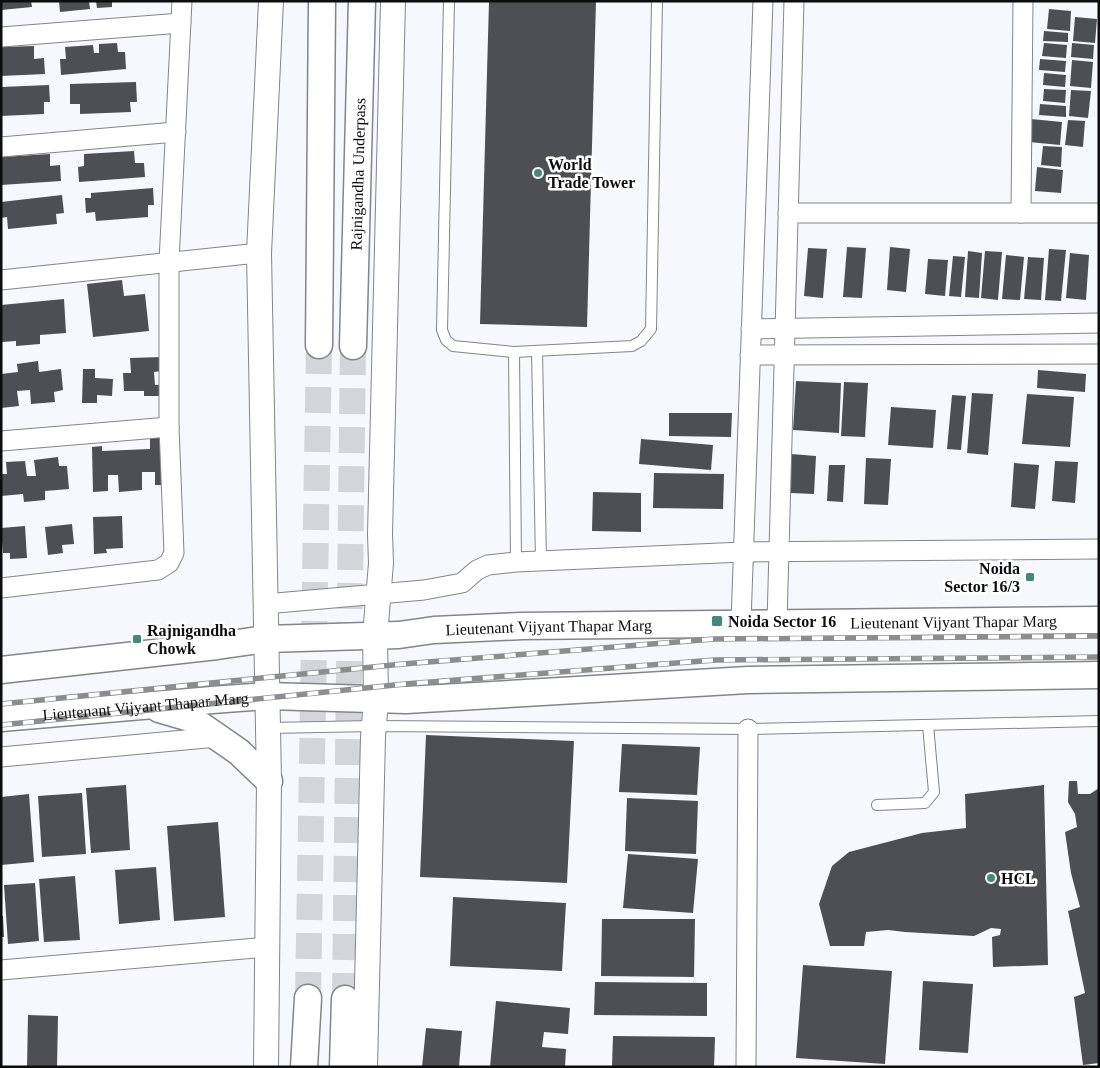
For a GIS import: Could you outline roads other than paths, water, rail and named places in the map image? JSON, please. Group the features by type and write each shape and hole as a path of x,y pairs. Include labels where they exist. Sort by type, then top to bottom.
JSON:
{"main road":[{"path":"319,345 322,1"},
{"name":"Rajnigandha Underpass","path":"354,346 362,1"},
{"name":"Lieutenant Vijyant Thapar Marg","path":"1,670 266,639 375,636 434,630 522,626 742,622 1099,620"},
{"name":"Lieutenant Vijyant Thapar Marg","path":"1,718 267,696 406,700 748,680 1099,675"},
{"path":"148,705 190,718 239,752 269,781"},
{"path":"304,1067 308,998"},
{"path":"343,1067 344,999"}],"street":[{"path":"1,588 158,570 169,562 174,553 169,427 169,262 182,1"},
{"path":"266,1067 269,781 264,604 259,253 271,1"},
{"path":"365,1067 373,726 376,700 375,636 379,595 393,1"},
{"path":"742,622 762,1"},
{"path":"777,623 794,1"},
{"path":"1021,213 1023,1"},
{"path":"1,38 181,23"},
{"path":"1,146 176,132"},
{"path":"788,213 1099,213"},
{"path":"1,280 259,253"},
{"path":"751,329 1099,323"},
{"path":"750,355 1099,354"},
{"path":"1,441 169,427"},
{"path":"264,604 424,590 462,583 477,570 488,565 516,562 743,552 1099,549"},
{"path":"746,1067 748,729"},
{"path":"1,758 217,737"},
{"path":"1,970 268,946"}],"lane":[{"path":"449,1 442,330 446,340 453,346 514,352 632,346 641,341 651,329 657,1"},
{"path":"537,350 541,561"},
{"path":"514,352 516,562"},
{"path":"268,728 373,726 748,729 1099,722"},
{"path":"877,805 925,803 934,792 928,725"}],"tunnel":[{"path":"308,998 319,345"},
{"path":"345,999 353,346"}],"railway":[{"path":"1,704 403,664 714,639 1099,636"},
{"path":"1,725 405,684 715,660 1099,657"}],"place":[{"name":"World Trade Tower","path":"538,173"},
{"name":"Noida Sector 16/3","path":"1030,577"},
{"name":"Noida Sector 16","path":"717,621"},
{"name":"Rajnigandha Chowk","path":"137,639"},
{"name":"HCL","path":"991,878"}]}
